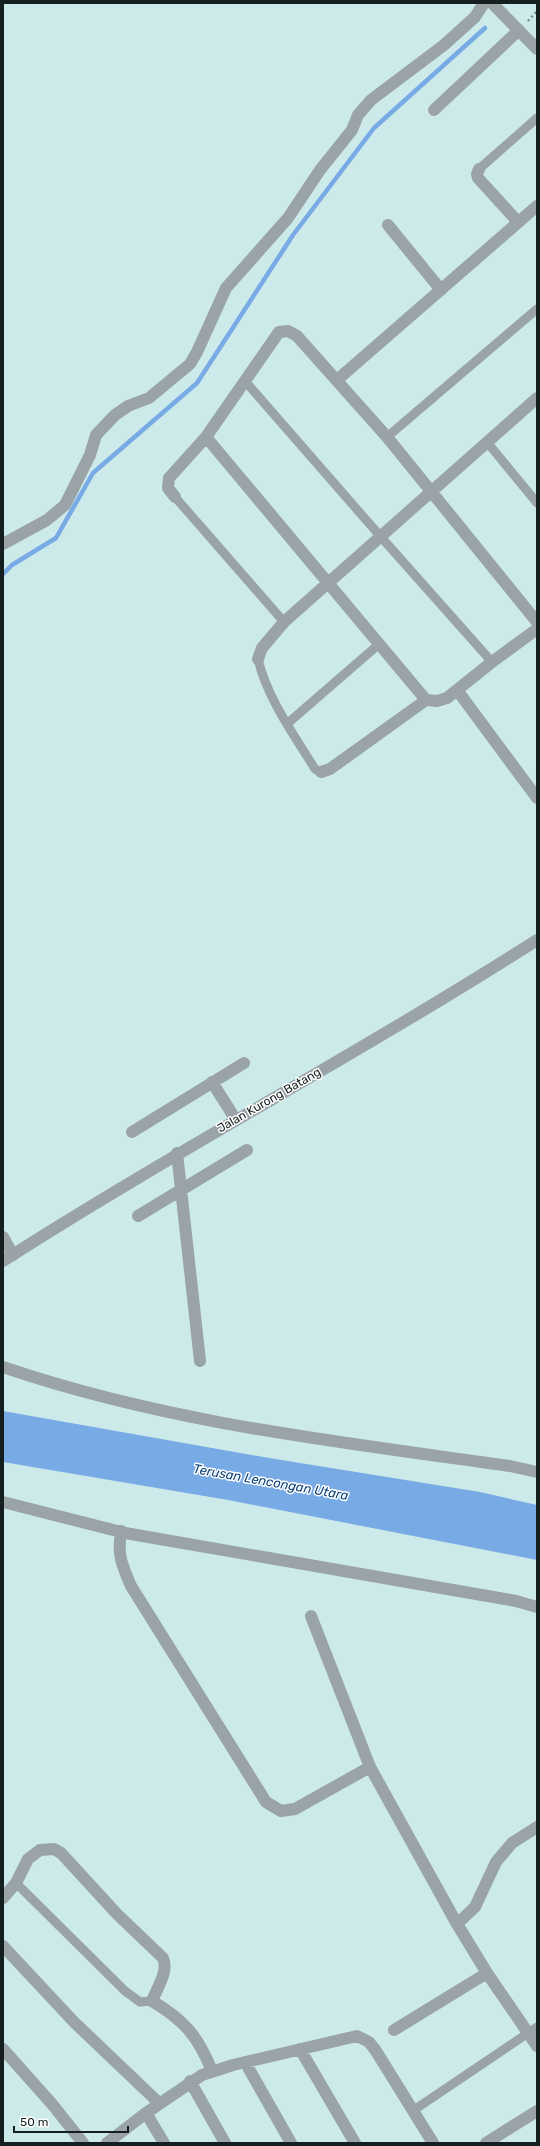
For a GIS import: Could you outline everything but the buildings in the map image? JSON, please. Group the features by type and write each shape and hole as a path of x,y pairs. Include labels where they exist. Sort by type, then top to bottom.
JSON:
{"street":[{"path":"3,544 47,520 65,505 90,455 96,435 115,415 128,406 149,398 190,364 226,288 288,218 320,170 352,130 358,115 371,100 444,45 475,17 484,3"},
{"path":"492,3 537,49"},
{"path":"434,110 519,30"},
{"path":"479,169 477,174 478,178 518,222"},
{"path":"337,380 537,206"},
{"path":"388,225 441,290"},
{"path":"175,497 168,488 169,478 206,437 279,332 288,331 297,336 387,437 537,622"},
{"path":"258,659 262,648 284,622 381,538 537,398"},
{"path":"206,437 378,645 426,700"},
{"path":"322,772 330,769 426,700 437,701 447,698 537,629"},
{"path":"457,690 537,798"},
{"name":"Jalan Kurong Batang","path":"8,1258 178,1153 472,982 537,940"},
{"path":"132,1132 244,1063"},
{"path":"212,1082 236,1120"},
{"path":"138,1216 247,1150"},
{"path":"178,1153 200,1361"},
{"path":"3,1237 8,1258"},
{"path":"3,1367 44,1381 151,1410 264,1431 510,1466 537,1472"},
{"path":"3,1502 121,1531 228,1552 469,1593 537,1607"},
{"path":"121,1531 119,1545 120,1563 131,1586 266,1802 281,1811 295,1809 370,1767"},
{"path":"312,1616 370,1767 457,1924 487,1973 533,2030 537,2046"},
{"path":"457,1924 475,1907 496,1862 512,1843 537,1827"},
{"path":"3,1898 16,1883 28,1859 40,1850 54,1849 61,1853 112,1909 163,1958 166,1964 166,1970 152,2001 171,2012 187,2026 199,2042 212,2071"},
{"path":"3,1946 74,2022 159,2103"},
{"path":"394,2030 487,1973"},
{"path":"107,2143 190,2081 212,2071 348,2037 364,2038 376,2052 414,2110 433,2143"},
{"path":"3,2049 52,2104 83,2143"},
{"path":"300,2049 355,2143"},
{"path":"246,2062 291,2143"},
{"path":"190,2081 225,2143"},
{"path":"486,2143 537,2111"},
{"path":"146,2113 164,2143"}],"lane":[{"path":"479,169 537,118"},
{"path":"387,437 537,309"},
{"path":"245,381 381,538 492,662"},
{"path":"487,442 537,503"},
{"path":"175,497 284,622"},
{"path":"288,723 378,645"},
{"path":"258,659 263,677 288,723 315,769 322,772"},
{"path":"16,1883 125,1991 140,2002 152,2001"},
{"path":"414,2110 533,2030"}],"water":[{"name":"Terusan Lencongan Utara","path":"3,1411 269,1458 480,1492 537,1505 537,1560 228,1500 3,1462"}],"waterway":[{"path":"3,574 12,565 56,538 93,473 197,383 293,235 374,128 485,28"}]}
